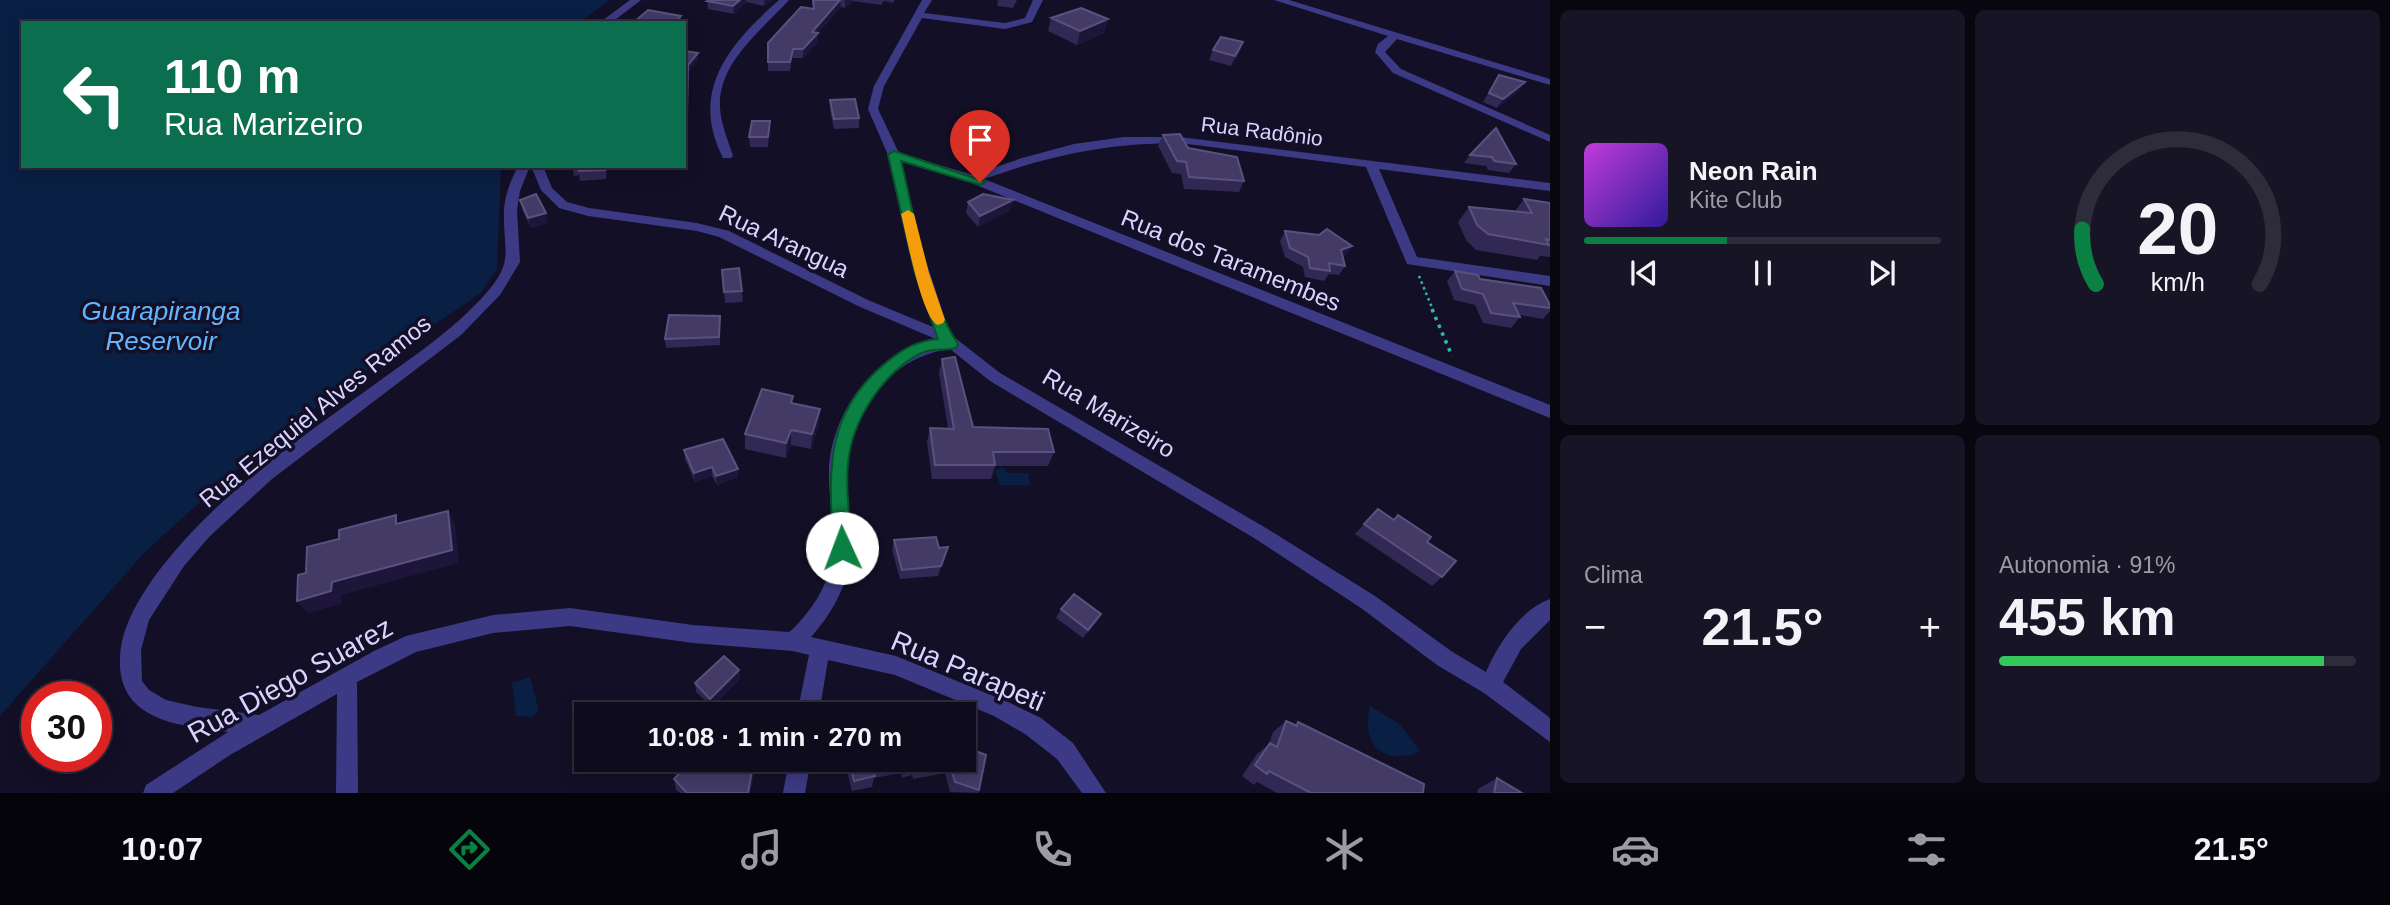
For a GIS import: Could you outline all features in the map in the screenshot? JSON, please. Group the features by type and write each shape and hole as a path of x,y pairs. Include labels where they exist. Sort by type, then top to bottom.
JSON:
{"street":[{"path":"607,21 636,0"},
{"path":"727,156 716,121 714,103 719,83 731,61 766,15 784,0"},
{"path":"793,642 818,612 840,567 843,527 838,467 845,429 855,409 880,377 905,355 926,345 947,341 916,252 894,155 873,109 879,86 927,0"},
{"path":"919,15 1014,26 1030,20 1038,0"},
{"path":"1279,0 1550,82"},
{"path":"1395,35 1382,46 1380,52 1397,71 1550,139"},
{"name":"Rua Radônio","path":"973,179 1061,149 1130,138 1180,140 1550,187"},
{"name":"Rua dos Taramembes","path":"894,155 973,179 1550,412"},
{"path":"1371,164 1412,261 1550,281"},
{"name":"Rua Ezequiel Alves Ramos","path":"259,725 159,708 141,696 130,678 130,659 143,611 167,571 198,537 304,445 424,357 464,323 506,278 516,257 510,218 511,200 523,168"},
{"name":"Rua Arangua","path":"538,168 547,190 562,205 588,212 697,227 723,234 947,341"},
{"name":"Rua Marizeiro","path":"947,341 995,377 1321,572 1455,665 1491,686 1550,731"},
{"path":"1491,686 1504,653 1523,630 1550,608"},
{"name":"Rua Diego Suarez","path":"154,793 259,725 392,653 438,635 493,624 560,617 693,634 793,642"},
{"name":"Rua Parapeti","path":"793,642 896,666 1018,718 1065,751 1095,793"},
{"path":"810,702 820,648"},
{"path":"347,677 347,793"},
{"path":"794,793 798,772"}],"path":[{"path":"1412,261 1461,378"}],"water":[{"name":"Guarapiranga Reservoir","path":"0,0 610,0 582,21 21,21 21,168 501,168 497,269 481,293 348,383 233,472 144,553 31,681 21,681 21,692 0,716"},
{"path":"1002,467 1008,473 1028,473 1030,485 1000,485 995,470"},
{"path":"530,677 539,711 532,717 516,716 512,683"},
{"path":"1370,706 1401,725 1420,752 1395,756 1377,749 1369,732"}],"building":[{"path":"740,0 733,6 707,1"},
{"path":"813,0 840,0 812,32 818,33 803,49 793,49 790,62 768,62 768,43 801,7 814,9"},
{"path":"1081,8 1108,19 1080,31 1051,18"},
{"path":"648,10 681,16 677,21 635,21"},
{"path":"1221,37 1243,42 1235,56 1213,50"},
{"path":"686,51 698,53 688,65 687,114"},
{"path":"1499,75 1525,82 1503,99 1489,93"},
{"path":"855,99 859,118 834,119 830,100"},
{"path":"752,121 770,121 768,137 749,137"},
{"path":"1496,128 1516,164 1494,161 1492,157 1470,155"},
{"path":"1180,134 1188,148 1237,157 1244,181 1189,177 1186,162 1177,161 1163,135"},
{"path":"579,168 605,168 605,170 579,171"},
{"path":"536,194 546,213 528,218 520,200"},
{"path":"983,194 1013,200 980,216 968,202"},
{"path":"1524,199 1550,203 1550,240 1546,239 1549,245 1488,234 1477,225 1469,207 1532,213"},
{"path":"1327,229 1352,246 1341,250 1345,266 1329,263 1330,271 1310,268 1308,257 1290,248 1285,231 1319,235"},
{"path":"739,268 742,291 724,292 722,270"},
{"path":"1455,271 1478,275 1480,279 1541,288 1550,308 1513,303 1520,317 1491,313 1483,294 1462,289"},
{"path":"669,315 720,316 719,337 665,339"},
{"path":"955,357 973,427 1048,429 1054,452 993,452 995,465 935,465 930,428 954,429 942,359"},
{"path":"762,389 793,396 791,403 820,409 812,434 791,430 786,443 745,434"},
{"path":"723,439 738,469 716,476 712,467 694,473 684,450"},
{"path":"1378,509 1394,520 1398,515 1431,537 1427,542 1456,561 1442,577 1364,524"},
{"path":"448,511 452,550 332,582 331,591 297,601 298,575 306,573 307,547 339,539 339,530 396,515 396,524"},
{"path":"936,537 939,548 948,547 941,566 902,570 894,540"},
{"path":"1074,594 1101,614 1088,630 1061,609"},
{"path":"724,656 739,670 710,699 695,683"},
{"path":"1286,721 1297,726 1298,722 1424,784 1423,793 1311,793 1269,771 1267,774 1255,765 1270,743 1277,747"},
{"path":"976,751 986,755 979,790 955,782 952,772 976,772"},
{"path":"681,772 752,772 748,793 687,793 674,779"},
{"path":"852,772 874,772 875,776 854,781"},
{"path":"1497,778 1522,793 1494,793"}],"slow traffic":[{"path":"908,214 916,252 938,320"}],"route":[{"path":"842,548 838,467 845,429 855,409 880,377 905,355 926,345 951,344 944,337 922,273 894,155 980,182"}]}
